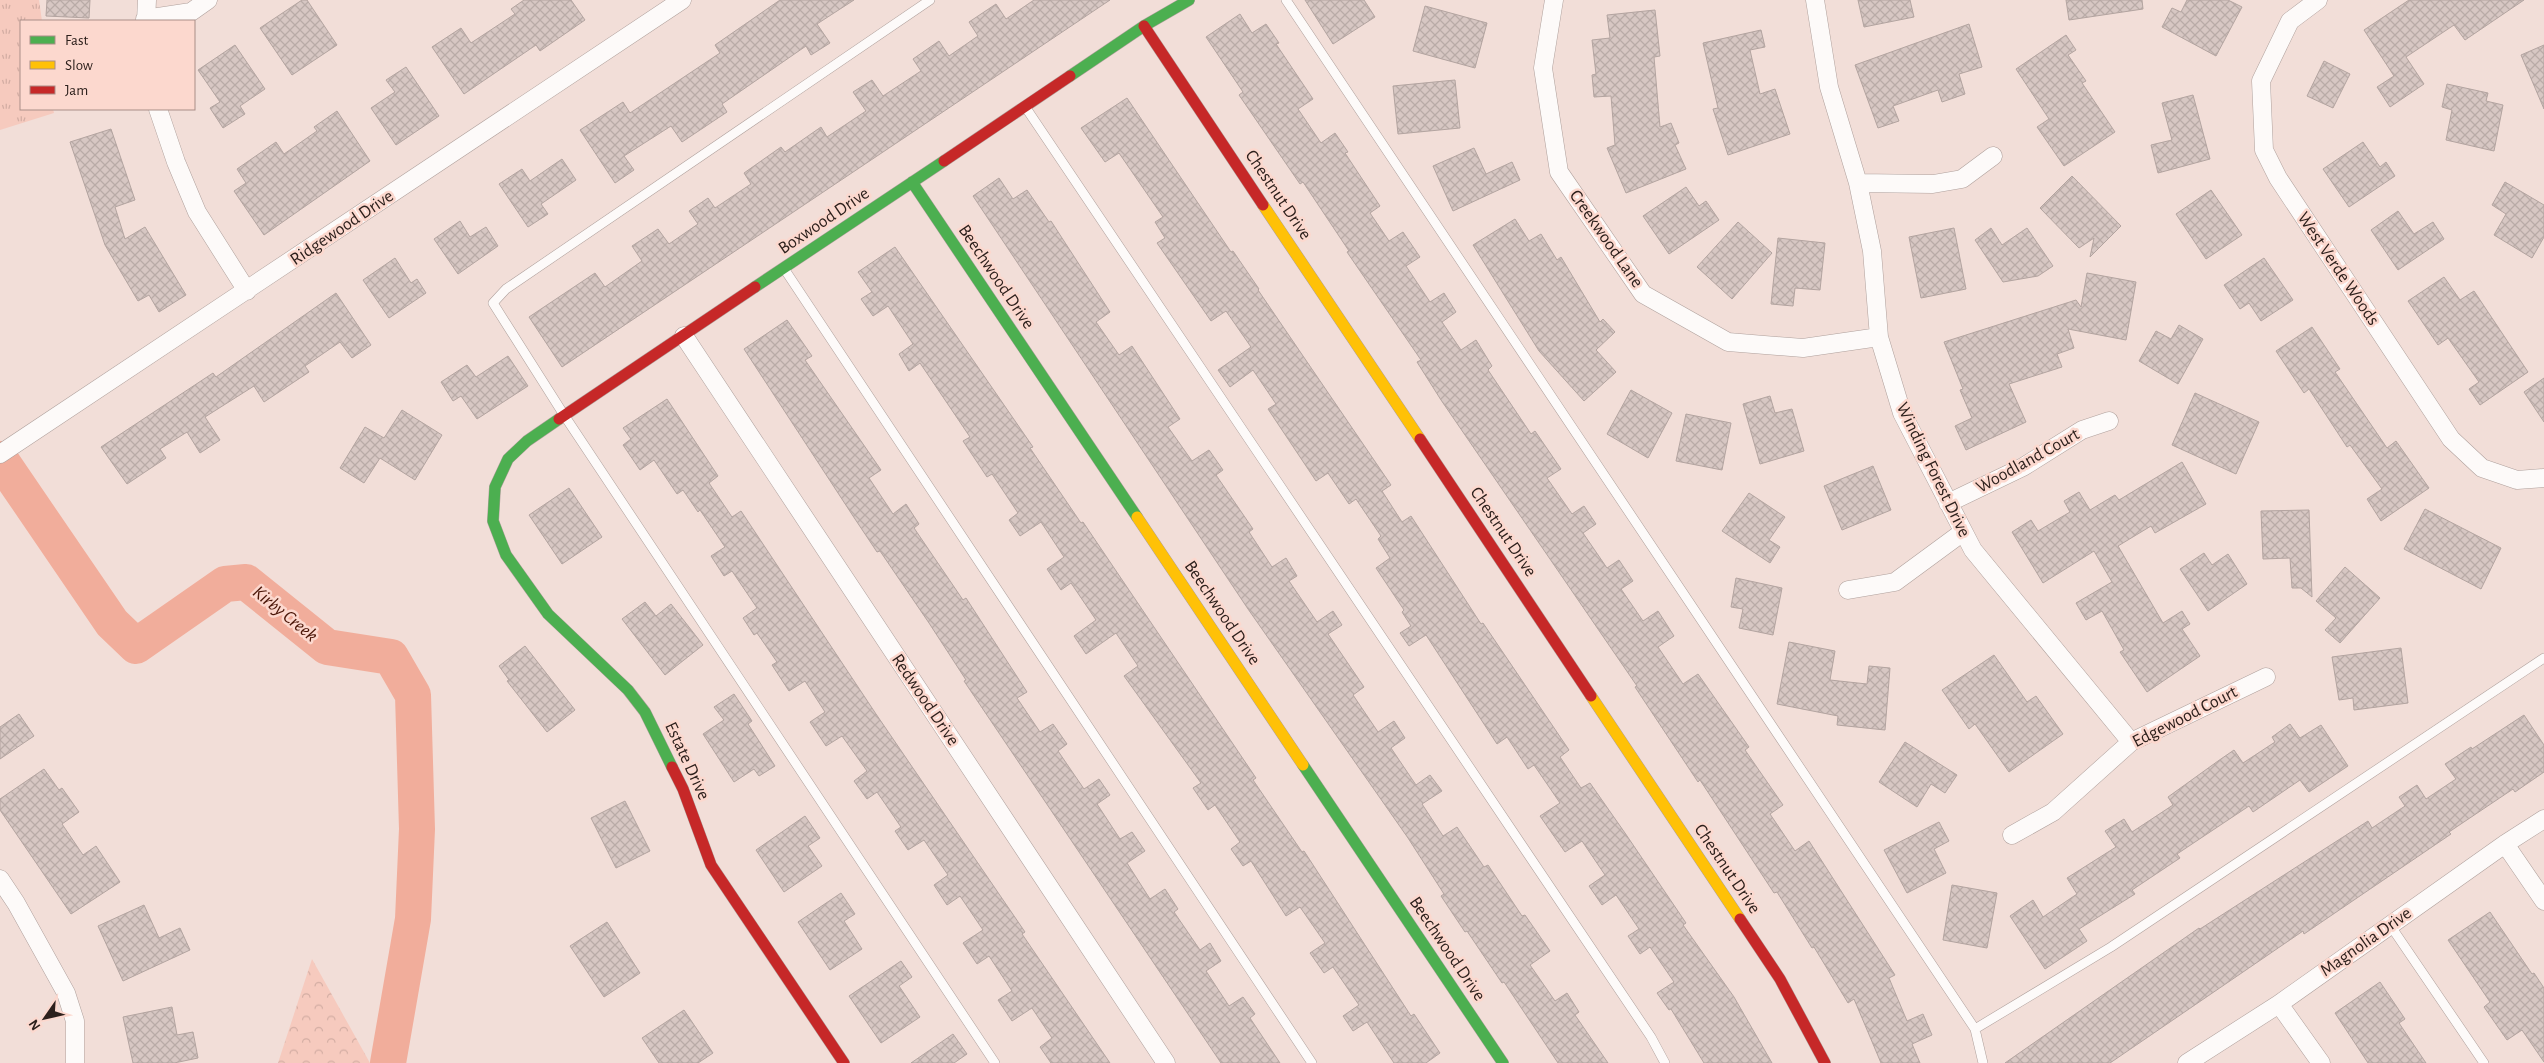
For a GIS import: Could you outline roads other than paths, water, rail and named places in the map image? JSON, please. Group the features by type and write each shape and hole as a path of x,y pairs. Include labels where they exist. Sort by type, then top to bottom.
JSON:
{"street":[{"path":"147,0 146,20 191,12 208,0"},
{"name":"Ridgewood Drive","path":"0,454 682,0"},
{"name":"Boxwood Drive","path":"494,487 508,459 526,440 684,336 1144,26 1189,0"},
{"name":"Creekwood Lane","path":"1554,0 1543,68 1559,172 1643,294 1728,342 1803,348 1879,337"},
{"name":"Winding Forest Drive","path":"1815,0 1829,87 1858,183 1872,251 1879,337 1902,413 1973,550 2131,742"},
{"name":"West Verde Woods","path":"2318,0 2290,21 2261,81 2264,150 2278,178 2451,439 2482,468 2518,480 2544,478"},
{"name":"Chestnut Drive","path":"1144,26 1780,979 1824,1063"},
{"path":"158,110 176,162 197,212 247,291"},
{"path":"1858,183 1933,184 1962,179 1993,156"},
{"name":"Beechwood Drive","path":"912,182 1502,1063"},
{"name":"Redwood Drive","path":"684,336 1166,1063"},
{"name":"Woodland Court","path":"1948,503 2023,467 2082,430 2109,421"},
{"name":"Estate Drive","path":"494,487 493,521 506,555 548,614 628,690 645,712 683,788 711,865 844,1063"},
{"path":"1848,590 1895,582 1963,532"},
{"name":"Edgewood Court","path":"2012,835 2053,812 2131,742 2266,677"},
{"name":"Magnolia Drive","path":"2187,1063 2279,1004 2505,844 2544,820"},
{"path":"2505,844 2544,901"},
{"path":"0,879 16,903 66,993 75,1021 75,1063"},
{"path":"2279,1004 2320,1063"}],"lane":[{"path":"930,0 506,289 493,303 564,416 995,1063"},
{"path":"1286,0 1975,1029 1984,1063"},
{"path":"1025,106 1645,1029 1665,1063"},
{"path":"784,269 1312,1063"},
{"path":"1975,1029 2111,947 2544,658"},
{"path":"2390,925 2484,1063"}],"waterway":[{"name":"Kirby Creek","path":"0,459 112,623 136,646 225,584 246,582 327,647 391,657 413,695 417,829 413,919 388,1063"}]}
